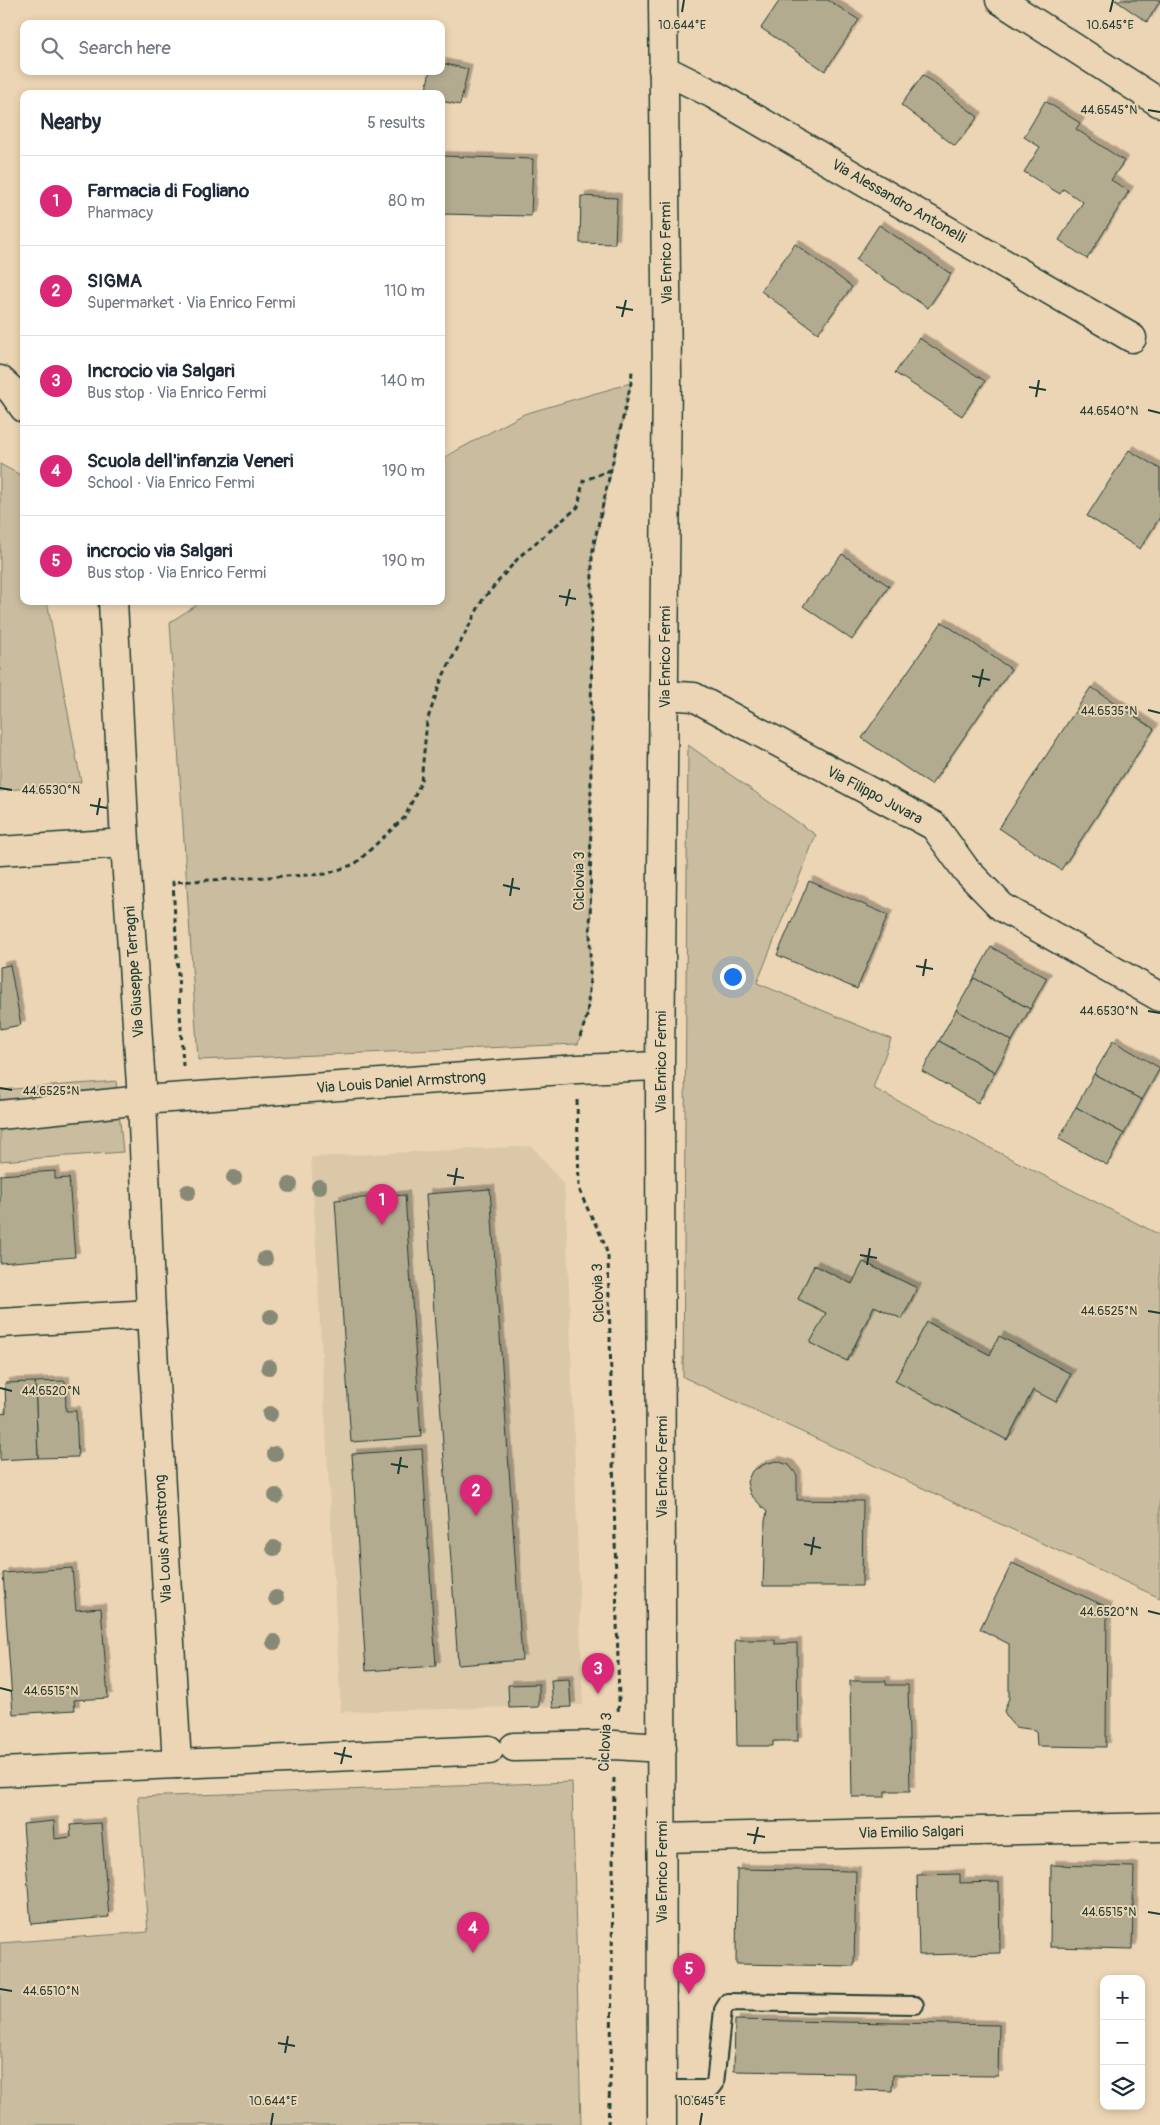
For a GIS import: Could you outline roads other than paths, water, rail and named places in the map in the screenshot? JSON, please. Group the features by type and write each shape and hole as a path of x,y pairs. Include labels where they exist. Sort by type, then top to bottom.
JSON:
{"street":[{"name":"Via Enrico Fermi","path":"662,2125 660,1066 667,348 663,0"},
{"path":"1000,0 1160,103"},
{"name":"Via Alessandro Antonelli","path":"663,69 730,104 1132,338"},
{"path":"0,380 12,391 20,402"},
{"name":"Via Giuseppe Terragni","path":"113,605 125,843 142,1100"},
{"name":"Via Filippo Juvara","path":"664,695 694,697 934,826 966,870 1002,907 1160,997"},
{"path":"0,851 125,843"},
{"name":"Via Louis Daniel Armstrong","path":"0,1115 142,1100 577,1069 660,1066"},
{"name":"Via Louis Armstrong","path":"142,1100 151,1314 176,1764"},
{"path":"0,1323 151,1314"},
{"path":"0,1772 502,1748 614,1745 662,1748"},
{"name":"Via Emilio Salgari","path":"662,1838 1160,1827"}],"lane":[{"path":"662,2089 712,2089 715,2084 722,2010 728,2002 915,2005"}],"place":[{"name":"Farmacia di Fogliano","path":"382,1225"},
{"name":"SIGMA","path":"476,1516"},
{"name":"Incrocio via Salgari","path":"598,1694"},
{"name":"Scuola dell'infanzia Veneri","path":"473,1953"},
{"name":"incrocio via Salgari","path":"689,1994"}]}
